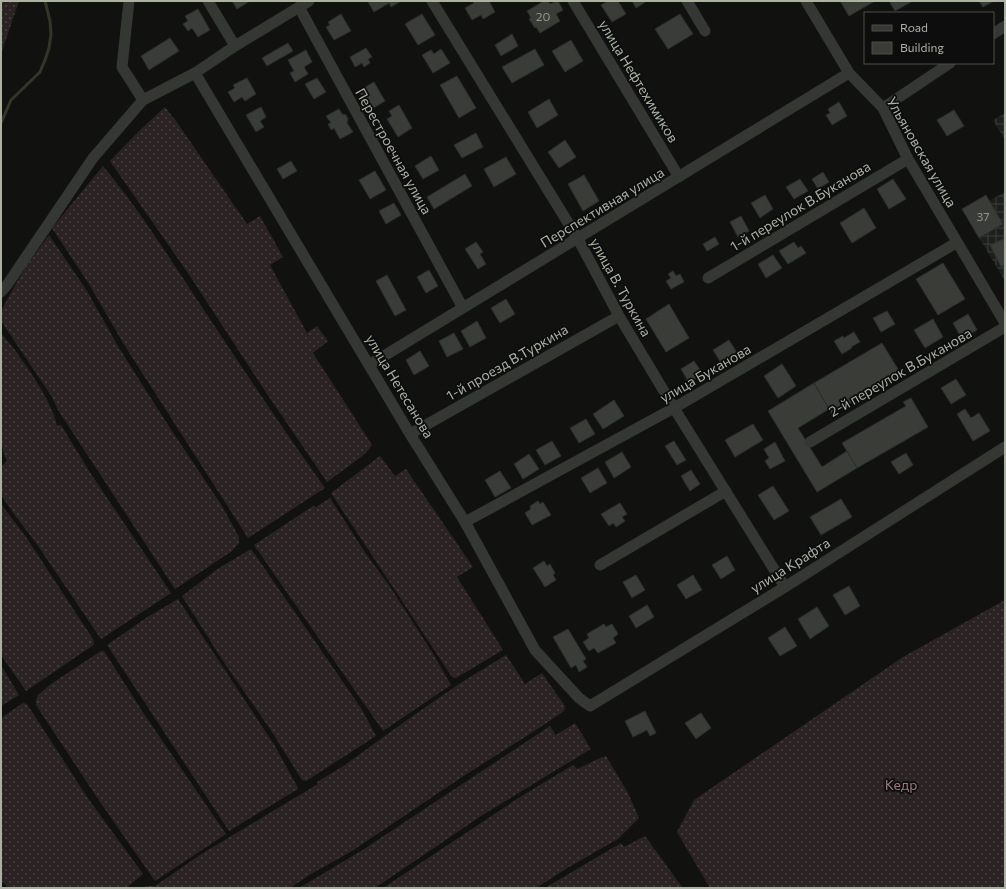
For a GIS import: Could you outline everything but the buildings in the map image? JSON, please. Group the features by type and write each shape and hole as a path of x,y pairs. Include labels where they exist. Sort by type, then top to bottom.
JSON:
{"street":[{"path":"128,1 122,67 143,100"},
{"path":"208,1 235,46"},
{"path":"1,292 93,158 143,100 195,73 235,46 299,8 308,1"},
{"name":"улица В. Туркина","path":"432,1 578,239 619,316 674,408 785,587"},
{"name":"улица Нефтехимиков","path":"573,1 679,177"},
{"path":"687,1 705,31"},
{"name":"Ульяновская улица","path":"806,1 849,73 883,108 908,159 956,243 1005,323"},
{"name":"Перестроечная улица","path":"299,8 463,308"},
{"path":"994,33 1005,26"},
{"path":"883,108 949,64"},
{"name":"улица Нетесанова","path":"195,73 410,434 465,522 535,650 579,698 590,706"},
{"name":"Перспективная улица","path":"369,365 849,73"},
{"name":"1-й переулок В.Буканова","path":"708,278 908,159"},
{"name":"улица Буканова","path":"465,522 674,408 956,243"},
{"name":"1-й проезд В.Туркина","path":"410,434 619,316"},
{"name":"2-й переулок В.Буканова","path":"810,442 1005,327"},
{"name":"улица Крафта","path":"590,706 785,587 1005,447"},
{"path":"600,565 726,491"}],"shaded area":[{"path":"1005,113 1005,140 993,120"},
{"path":"1005,192 1005,281 965,214"}],"green space":[{"path":"1,1 19,1 1,54"},
{"path":"165,107 247,224 260,216 283,257 270,265 307,333 317,326 328,341 313,353 372,445 365,454 327,482 267,394 190,276 110,161"},
{"path":"103,166 150,229 325,488 248,538 123,343 89,284 52,228"},
{"path":"49,235 87,291 119,348 222,506 239,537 239,543 232,551 175,589 58,410 52,397 1,321 1,311 8,298 25,268"},
{"path":"1,333 34,377 49,404 57,426 61,425 91,474 171,593 101,639 36,543 1,495 1,467 7,461 1,445"},
{"path":"380,456 395,476 406,469 473,567 457,577 503,650 456,678 452,677 331,493"},
{"path":"330,498 366,554 389,585 432,652 451,685 383,731 254,545 313,506 316,507"},
{"path":"1,504 26,537 93,639 94,644 26,691 1,655"},
{"path":"251,549 361,708 376,736 306,781 302,780 182,596 219,568"},
{"path":"178,599 275,746 298,788 229,831 107,645 149,616"},
{"name":"Кедр","path":"1005,600 1005,888 710,888 677,832 694,800 903,657"},
{"path":"101,651 104,651 144,714 226,834 155,881 98,799 36,705 38,695 51,684"},
{"path":"506,655 525,684 542,673 565,706 564,711 352,851 311,874 290,888 141,888 146,886 155,886 200,855 318,784 317,782 342,767 459,684"},
{"path":"1,665 19,695 1,706"},
{"path":"23,703 27,704 87,797 143,874 126,888 9,888 1,881 1,718"},
{"path":"575,723 591,749 481,816 375,888 299,888 361,851 550,726 556,735"},
{"path":"606,756 628,793 639,818 618,839 536,888 383,888 520,797 573,765 577,769"},
{"path":"645,836 682,887 545,888 621,843 624,847"}],"waterway":[{"path":"1,123 11,100 40,72 45,60 51,35 50,21 45,1"}]}
